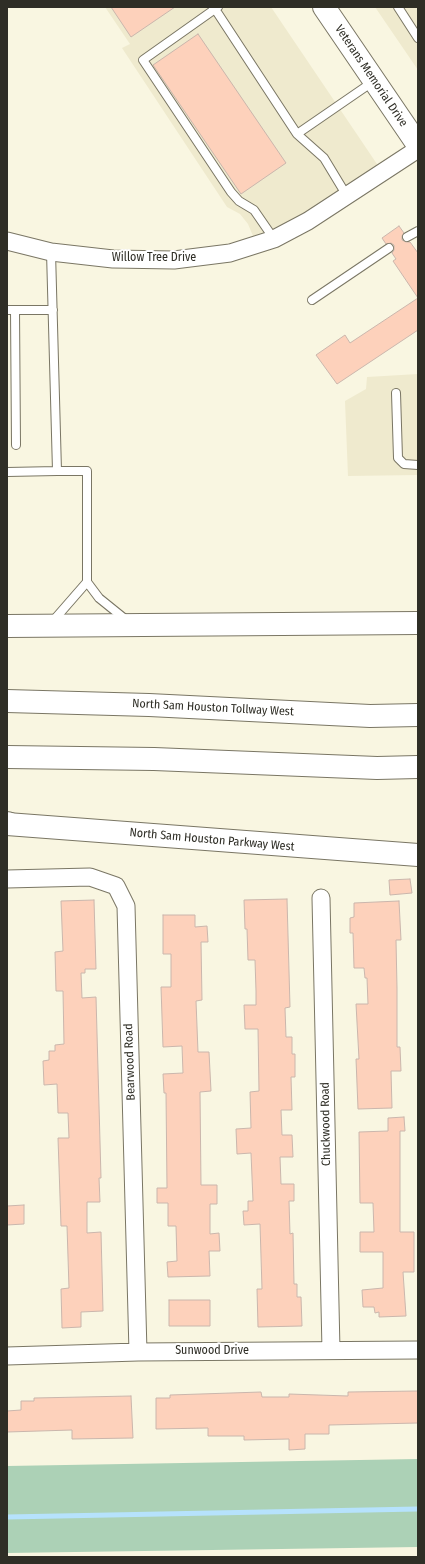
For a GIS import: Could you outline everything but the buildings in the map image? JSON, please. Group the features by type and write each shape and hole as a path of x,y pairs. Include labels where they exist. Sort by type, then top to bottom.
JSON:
{"main road":[{"name":"Veterans Memorial Drive","path":"324,7 418,145"},
{"path":"7,626 418,623"},
{"name":"North Sam Houston Tollway West","path":"7,701 157,705 370,716 418,715"},
{"path":"7,757 154,759 377,768 418,768"},
{"name":"North Sam Houston Parkway West","path":"8,824 418,855"}],"street":[{"name":"Willow Tree Drive","path":"7,241 51,252 113,259 174,260 230,253 274,239 319,215 418,148"},
{"name":"Bearwood Road","path":"7,879 90,877 116,886 126,906 138,1352"},
{"name":"Chuckwood Road","path":"321,898 331,1350"},
{"name":"Sunwood Drive","path":"7,1356 138,1352 418,1350"}],"lane":[{"path":"398,7 418,38"},
{"path":"274,239 254,210 239,201 231,192 142,60 215,8 297,134 324,158 347,196"},
{"path":"297,134 374,80"},
{"path":"407,237 418,231"},
{"path":"312,300 389,248"},
{"path":"51,252 57,471"},
{"path":"16,445 11,379 11,310 53,310"},
{"path":"396,393 398,458 404,464 418,465"},
{"path":"7,472 87,471 87,582 99,598 110,609 122,618 136,625"},
{"path":"48,625 57,619 87,582"}],"shaded area":[{"path":"105,7 271,7 379,167 291,224 253,236 248,224 240,214 227,207 122,48 130,44"},
{"path":"375,7 418,7 418,70"},
{"path":"418,374 418,475 348,476 345,401 366,389 367,377"}],"green space":[{"path":"418,1459 418,1547 7,1553 7,1466"}],"waterway":[{"path":"7,1517 418,1509"}]}
